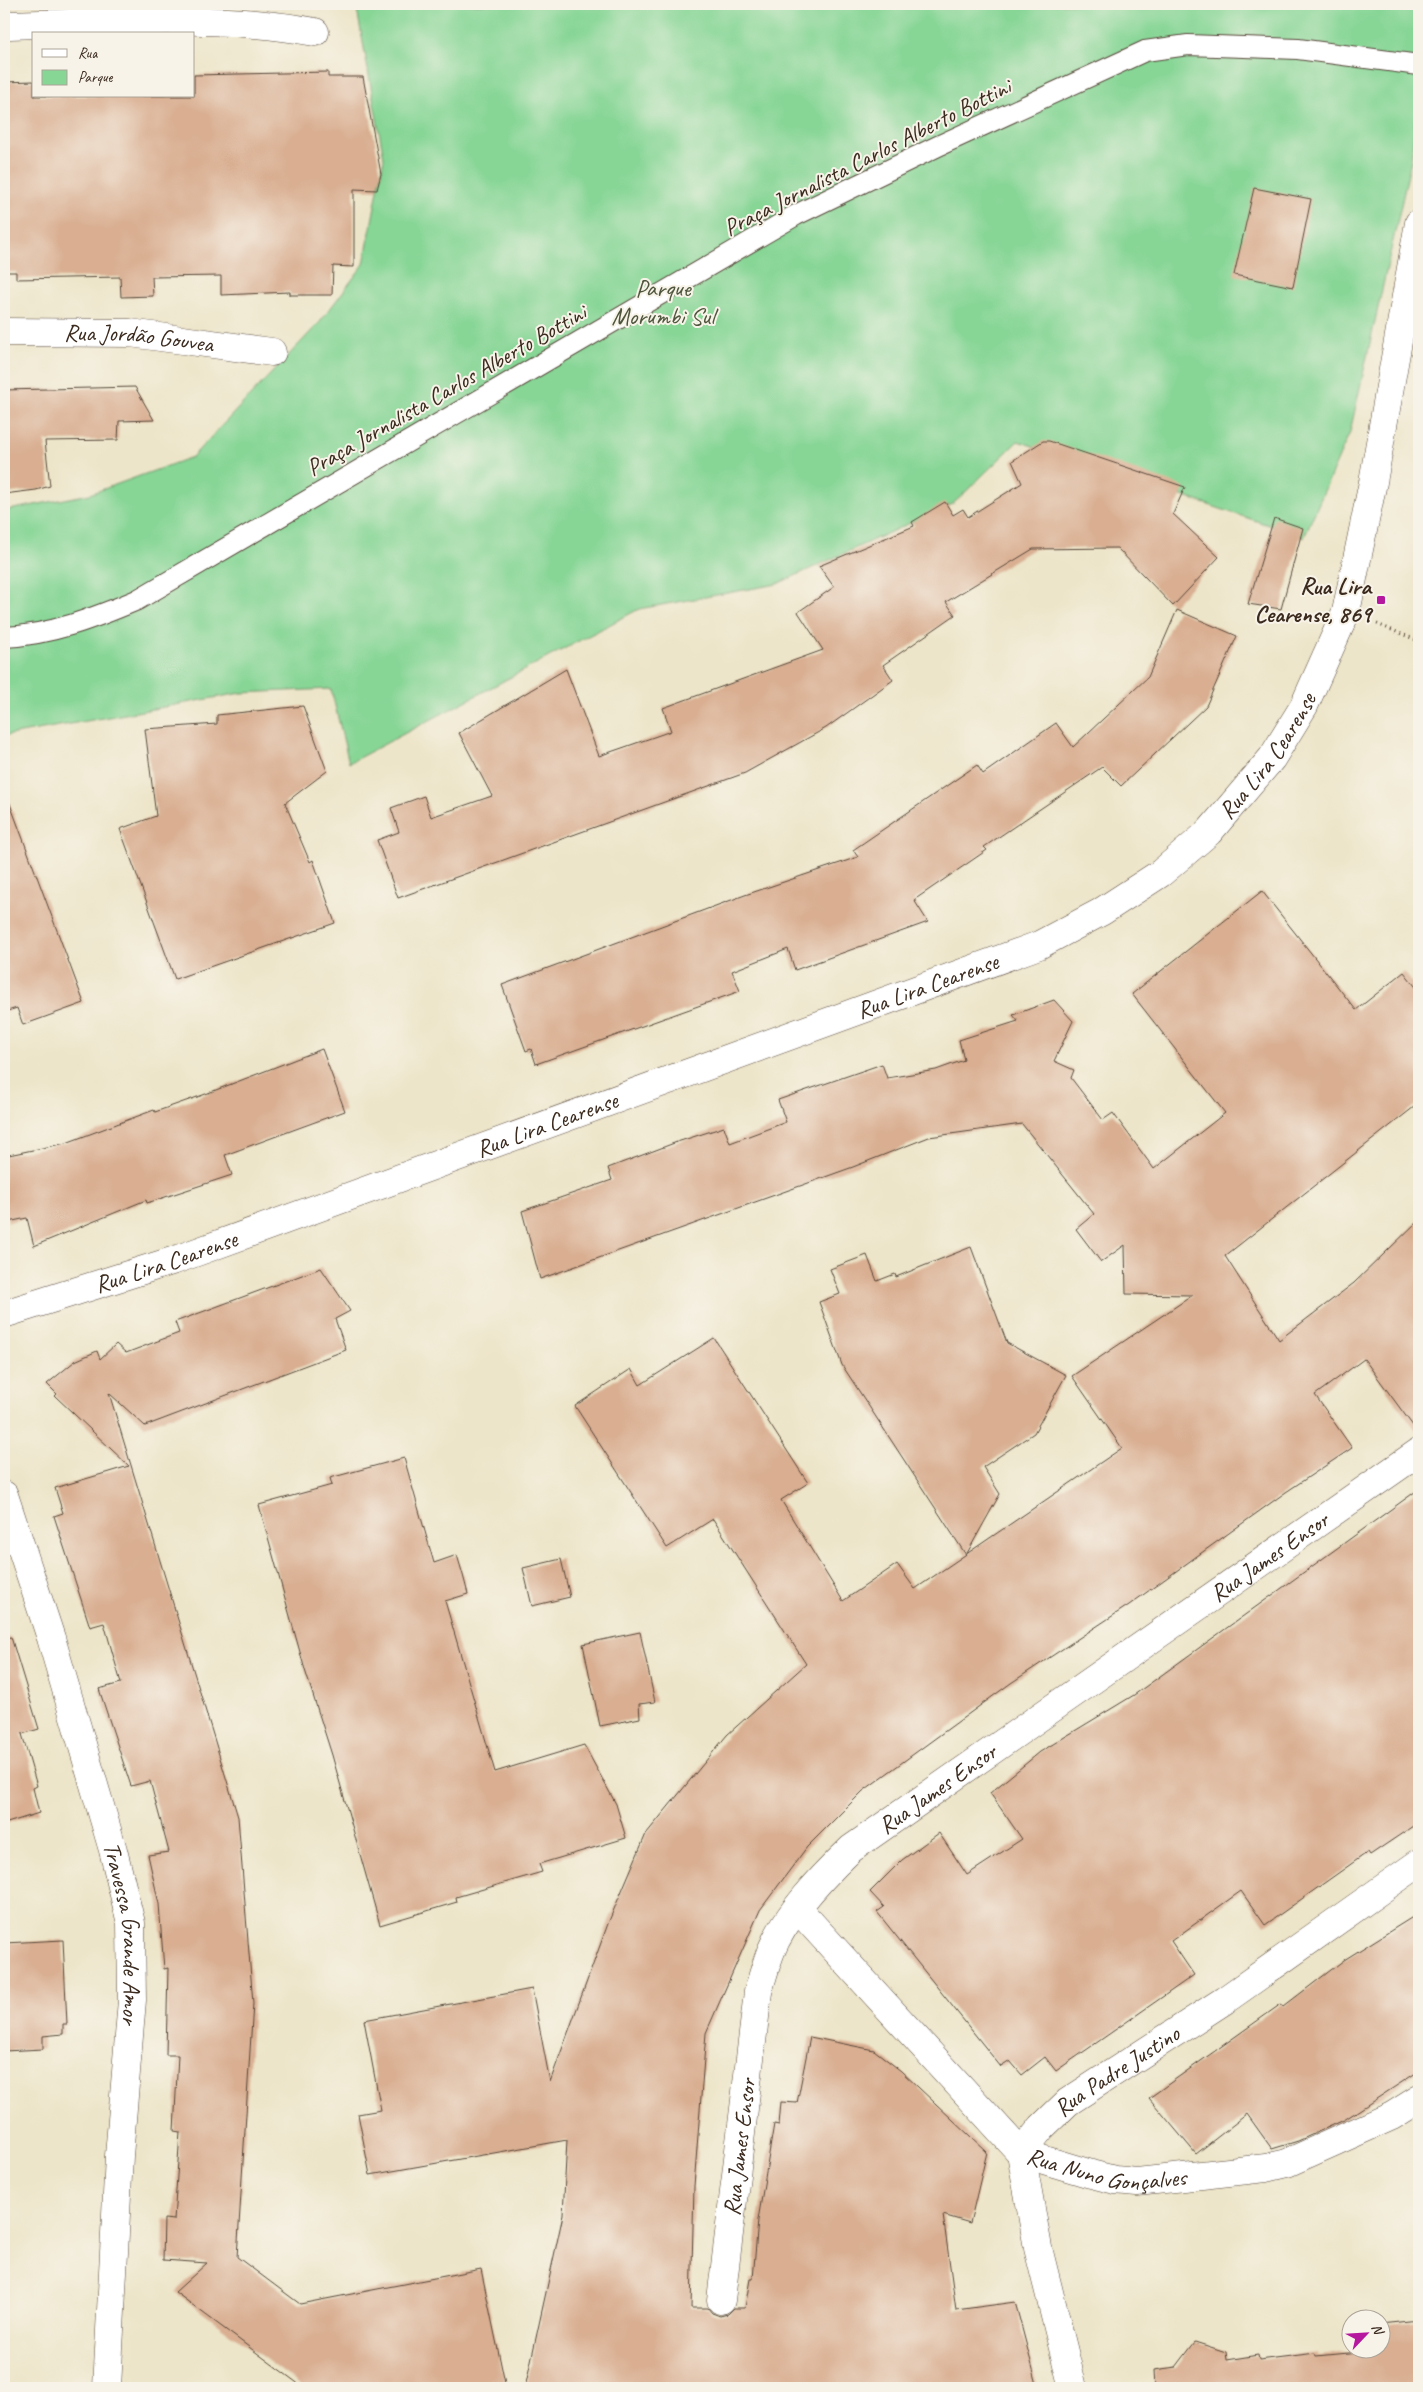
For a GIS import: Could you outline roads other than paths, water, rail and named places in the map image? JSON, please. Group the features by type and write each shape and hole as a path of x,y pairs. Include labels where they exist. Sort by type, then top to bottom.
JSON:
{"street":[{"path":"4,25 182,22 285,26 315,32"},
{"name":"Rua Lira Cearense","path":"4,1314 175,1260 1039,945 1101,912 1161,872 1209,832 1272,758 1304,706 1346,612 1373,482 1419,223"},
{"name":"Rua Jordão Gouvea","path":"4,332 130,333 272,352"},
{"name":"Rua James Ensor","path":"721,2300 758,1992 772,1950 797,1908 818,1880 851,1849 1419,1452"},
{"name":"Travessa Grande Amor","path":"4,1495 51,1638 113,1850 131,1923 132,2000 119,2156 107,2388"},
{"name":"Rua Padre Justino","path":"1021,2153 1042,2127 1068,2102 1225,2000 1419,1863"},
{"name":"Rua Nuno Gonçalves","path":"797,1908 1021,2153 1091,2174 1122,2181 1137,2182 1266,2168 1305,2156 1392,2116 1419,2100"},
{"path":"1021,2153 1038,2248 1073,2388"}],"lane":[{"name":"Praça Jornalista Carlos Alberto Bottini","path":"4,638 37,634 86,622 137,600 796,215 938,146 1145,51 1188,45 1298,49 1419,65"}],"place":[{"name":"Rua Lira Cearense, 869","path":"1381,600"}],"park label":[{"name":"Parque Morumbi Sul","path":"663,302"}]}
